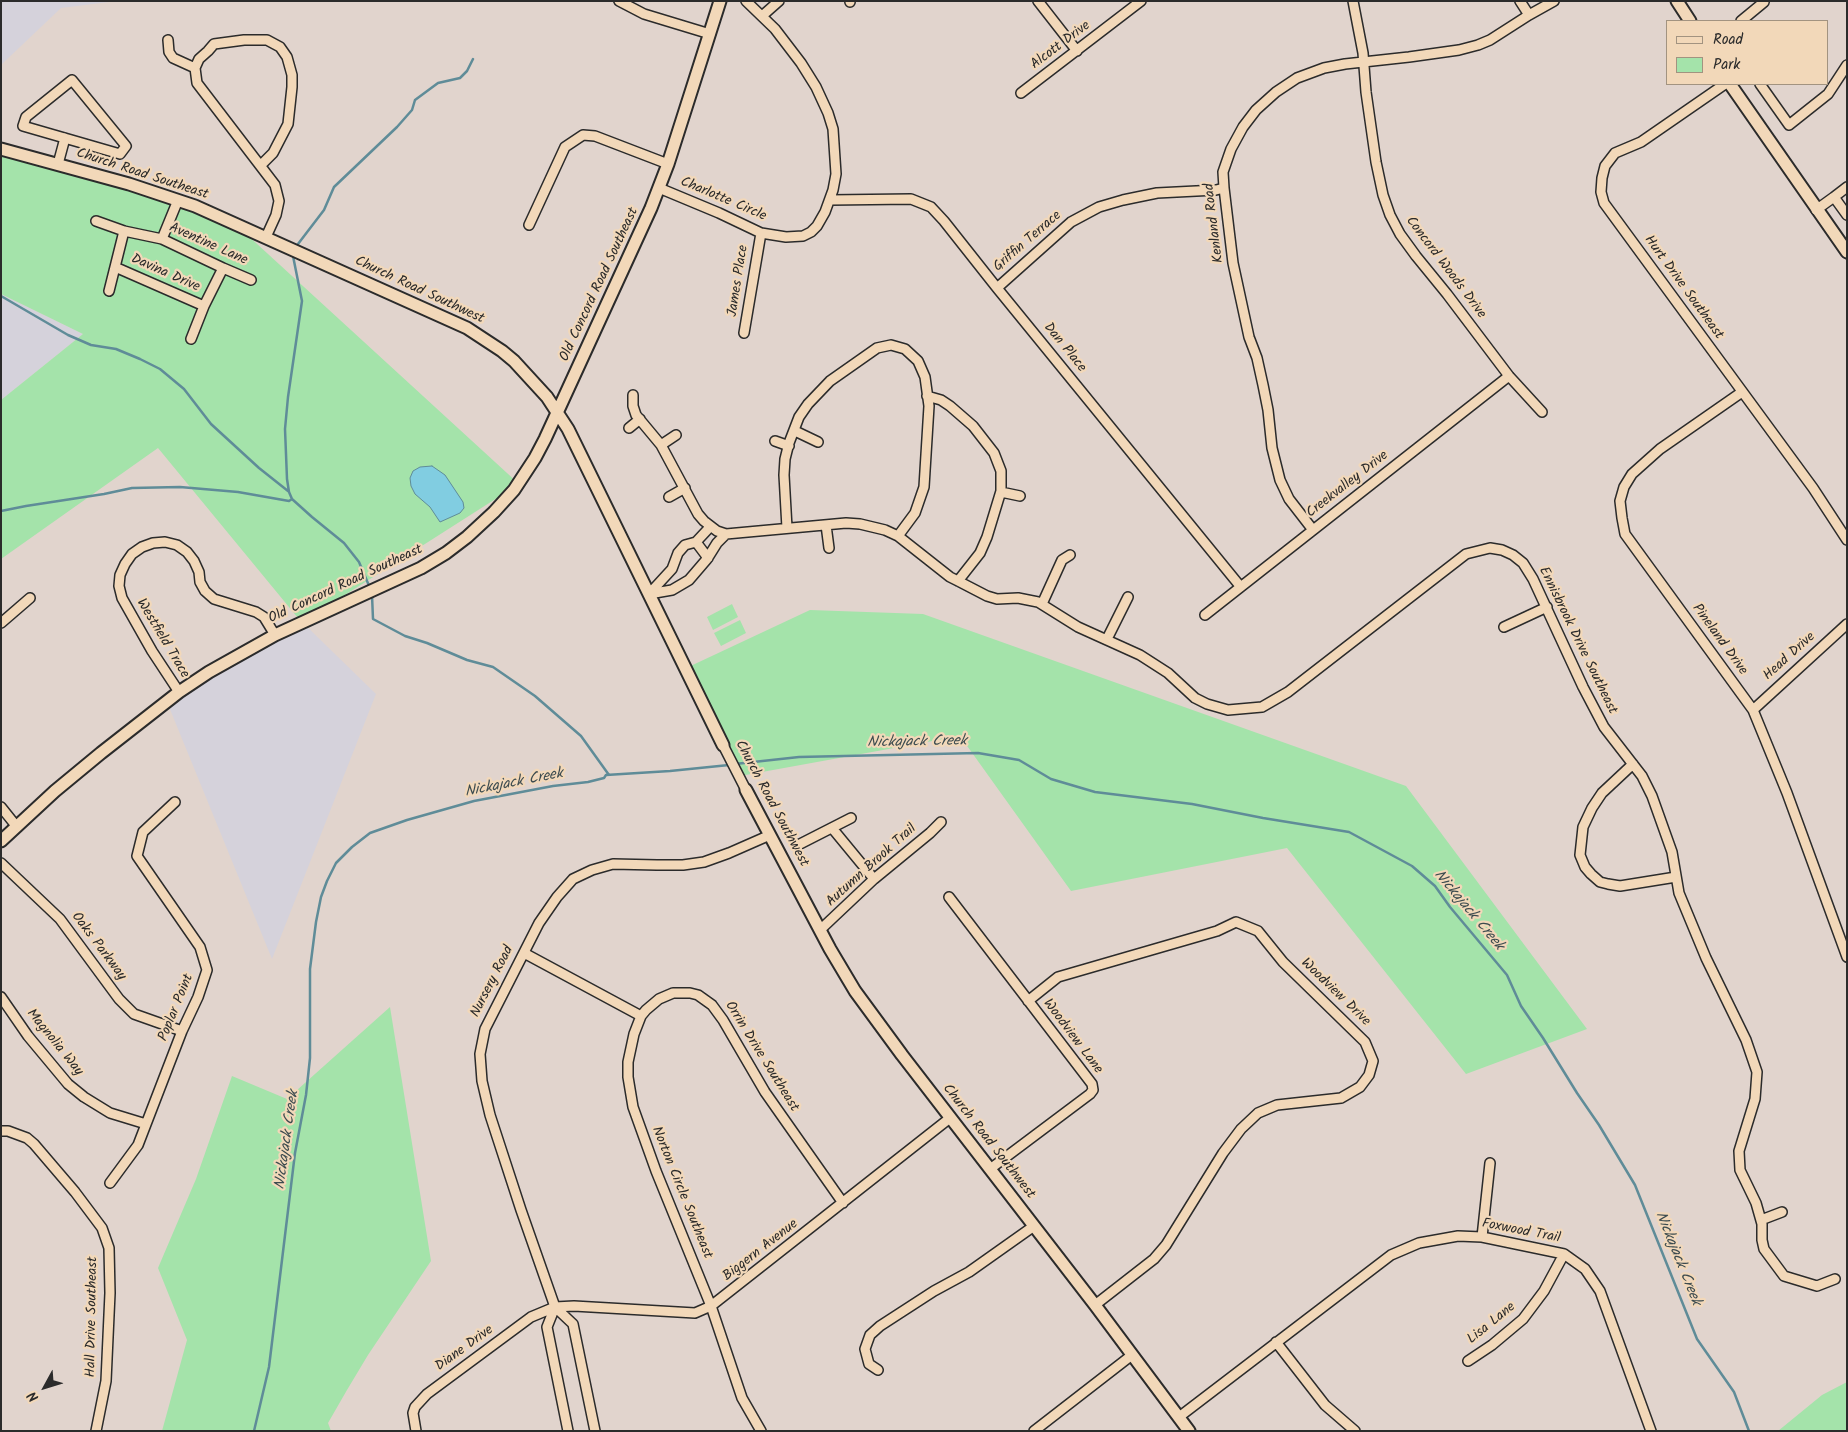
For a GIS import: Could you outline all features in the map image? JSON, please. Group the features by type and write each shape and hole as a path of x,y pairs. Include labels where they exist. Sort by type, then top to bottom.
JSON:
{"street":[{"path":"619,1 644,14 710,34"},
{"name":"Old Concord Road Southeast","path":"1,841 101,753 179,692 230,659 275,635 387,585 446,553 494,512 514,490 536,458 601,315 643,229 668,164 720,1"},
{"name":"Charlotte Circle","path":"659,188 719,213 760,233 794,237 811,232 822,220 830,200 836,174 833,129 828,113 816,87 800,63 775,29 746,1"},
{"path":"762,16 779,1"},
{"path":"1038,1 1077,51"},
{"name":"Alcott Drive","path":"1021,93 1141,1"},
{"name":"Concord Woods Drive","path":"1353,1 1363,53 1376,162 1390,215 1400,234 1416,256 1509,376 1542,412"},
{"path":"1520,1 1529,15"},
{"name":"Kenland Road","path":"1313,530 1289,499 1280,480 1272,448 1263,385 1257,358 1249,337 1233,263 1223,172 1231,149 1243,127 1256,110 1276,92 1297,78 1324,68 1451,51 1478,45 1507,30 1554,1"},
{"path":"1677,1 1689,20"},
{"path":"1741,20 1764,2"},
{"path":"168,40 169,52 173,58 195,68"},
{"path":"261,165 279,144 291,114 292,75 290,65 284,52 274,42 267,40 244,40 214,44 199,59 195,68 197,83 200,90 275,185 279,202 276,215 266,237"},
{"path":"1761,85 1789,125 1828,94 1847,65"},
{"path":"72,80 126,146 120,154 65,138 23,126 26,117 72,80"},
{"name":"Hurt Drive Southeast","path":"1723,85 1641,142 1615,153 1606,166 1602,178 1601,192 1604,203 1813,488 1847,540"},
{"path":"1731,85 1847,252"},
{"path":"529,226 564,147 583,135 595,136 668,164"},
{"path":"58,164 65,138"},
{"name":"Church Road Southeast","path":"1,149 137,186 178,200 298,252"},
{"path":"1816,210 1847,187"},
{"name":"Griffin Terrace","path":"997,288 1071,222 1099,207 1157,193 1224,188"},
{"path":"1834,197 1847,214"},
{"name":"Dan Place","path":"830,200 911,199 931,207 1240,586"},
{"path":"162,239 178,200"},
{"name":"Aventine Lane","path":"96,221 124,231 162,239 251,280"},
{"path":"109,290 124,231"},
{"name":"James Place","path":"744,333 760,233"},
{"name":"Church Road Southwest","path":"298,252 479,335 514,361 536,383 558,412 577,445 648,594 746,790 820,930 855,991 1189,1431"},
{"name":"Davina Drive","path":"115,267 204,306"},
{"path":"191,339 204,306 223,268"},
{"path":"787,528 784,475 789,446 800,418 818,392 830,381 877,348 898,346 905,349 918,361 925,378 929,406 924,487 915,513 898,536"},
{"name":"Creekvalley Drive","path":"1205,615 1509,376"},
{"name":"Pineland Drive","path":"1742,392 1660,449 1632,474 1624,487 1620,501 1626,534 1753,710 1847,957"},
{"path":"632,395 633,406 640,419 661,445 698,514 710,527 726,534 826,525 860,524 885,530 898,536 950,577 987,596 997,599 1028,598 1042,604 1078,627 1108,640 1128,597"},
{"path":"927,396 941,400 961,414 973,426 989,446 1001,471 1001,492 988,537 980,553 958,581"},
{"path":"628,428 640,419"},
{"path":"795,431 818,442"},
{"path":"661,445 676,435"},
{"path":"775,441 789,446"},
{"path":"669,497 684,488"},
{"path":"1001,492 1020,496"},
{"path":"826,525 829,548"},
{"path":"648,594 672,569 678,553 685,545 696,542 710,527"},
{"path":"648,594 672,590 689,580 726,534"},
{"name":"Westfield Trace","path":"179,692 152,651 122,598 119,586 120,575 132,554 142,547 153,543 165,542 187,552 200,572 200,582 214,599 256,612 264,617 275,635"},
{"path":"696,542 708,558"},
{"name":"Ennisbrook Drive Southeast","path":"1108,640 1140,655 1168,673 1195,698 1207,704 1228,710 1262,707 1288,692 1466,554 1490,548 1502,550 1513,555 1523,563 1547,607 1583,687 1604,726 1642,776 1652,796 1672,852 1679,893 1703,950 1746,1040 1757,1072 1755,1099 1739,1151 1740,1170 1756,1203 1761,1220 1764,1249 1784,1276 1817,1286 1835,1279"},
{"path":"1042,604 1062,560 1070,555"},
{"path":"1,623 30,598"},
{"path":"1504,627 1547,607"},
{"name":"Head Drive","path":"1753,710 1847,624"},
{"path":"1633,764 1602,793 1592,808 1583,827 1580,855 1585,867 1591,874 1600,882 1608,884 1620,886 1676,877"},
{"name":"Poplar Point","path":"110,1183 138,1144 182,1031 198,997 207,970 200,947 137,856 143,832 175,802"},
{"path":"1,807 16,827"},
{"path":"800,844 850,818"},
{"name":"Autumn Brook Trail","path":"820,930 874,879 930,834 941,822"},
{"path":"832,828 874,879"},
{"name":"Nursery Road","path":"555,1307 490,1115 482,1081 480,1054 485,1029 539,923 557,896 573,878 613,864 683,865 704,862 770,835"},
{"name":"Oaks Parkway","path":"1,863 60,919 119,999 134,1014 182,1031"},
{"name":"Woodview Lane","path":"949,897 1088,1078 1093,1090 990,1169"},
{"name":"Woodview Drive","path":"1028,1001 1058,977 1217,931 1236,922 1258,931 1283,962 1365,1042 1372,1061 1369,1075 1360,1087 1341,1098 1277,1105 1258,1114 1242,1129 1223,1153 1166,1245 1154,1260 1095,1305"},
{"path":"524,953 641,1016"},
{"name":"Orrin Drive Southeast","path":"641,1016 659,999 673,993 698,995 712,1005 723,1020 765,1092 843,1203"},
{"name":"Magnolia Way","path":"1,997 28,1036 68,1084 84,1097 110,1113 146,1124"},
{"name":"Norton Circle Southeast","path":"641,1016 630,1047 628,1062 628,1078 633,1107 656,1170 712,1306 742,1398 761,1431"},
{"name":"Biggern Avenue","path":"555,1307 574,1306 695,1313 712,1306 950,1118"},
{"name":"Hall Drive Southeast","path":"1,1131 27,1138 34,1144 75,1192 102,1228 109,1248 110,1293 106,1381 96,1431"},
{"path":"1482,1237 1490,1164"},
{"path":"1761,1220 1782,1212"},
{"path":"878,1370 869,1364 866,1349 870,1335 880,1326 990,1258 1034,1226"},
{"name":"Foxwood Trail","path":"1178,1417 1375,1266 1406,1248 1435,1239 1458,1236 1482,1237 1564,1254 1585,1269 1600,1291 1651,1431"},
{"name":"Lisa Lane","path":"1468,1361 1492,1345 1523,1319 1544,1291 1564,1254"},
{"path":"568,1431 547,1327 555,1307 573,1324 595,1431"},
{"name":"Diane Drive","path":"416,1431 413,1413 415,1407 427,1394 531,1317 555,1307"},
{"path":"1276,1342 1325,1405 1354,1431"},
{"path":"1034,1431 1132,1355"}],"shaded area":[{"path":"1,1 117,1 61,8 1,65"},
{"path":"1,294 83,334 1,400"},
{"path":"298,618 376,694 272,959 167,702"}],"green space":[{"path":"1,146 145,189 244,232 519,484 312,616 298,618 158,448 1,559 1,400 83,334 1,294"},
{"path":"732,604 738,617 713,630 707,617"},
{"path":"810,610 923,614 1406,786 1587,1029 1466,1074 1287,848 1071,891 960,736 740,776 682,670"},
{"path":"740,620 746,633 721,646 714,633"},
{"path":"390,1007 431,1261 368,1355 347,1390 328,1423 331,1431 162,1431 187,1340 158,1268 196,1179 232,1076 287,1099"},
{"path":"1847,1382 1847,1431 1778,1431 1822,1395"}],"water":[{"path":"432,466 445,475 463,502 464,508 460,513 440,522 430,507 415,494 411,486 410,478 413,471 420,467"}],"waterway":[{"path":"298,244 324,210 334,187 397,127 412,110 415,100 438,83 460,78 467,71 473,59"},
{"path":"293,256 302,301 285,429 289,492 292,499 344,543 359,562 370,588"},
{"path":"1,296 68,335 91,345 116,349 160,369 184,389 211,424 259,468 288,491"},
{"path":"1,511 132,488 180,487 238,492 289,501 292,499"},
{"path":"372,595 373,619 405,636 467,660 493,667 535,696 581,736 609,775"},
{"name":"Nickajack Creek","path":"735,764 799,757 978,753 1019,760 1051,779 1095,792 1192,804 1349,832 1412,866 1435,886 1450,907 1507,975 1521,1006 1599,1125 1635,1185 1697,1339 1734,1392 1749,1431"},
{"name":"Nickajack Creek","path":"254,1431 269,1367 295,1153 306,1095 310,1058 310,969 316,922 321,897 336,863 370,833 407,820 474,801 553,786 588,782 604,778 606,775 729,765"}]}
